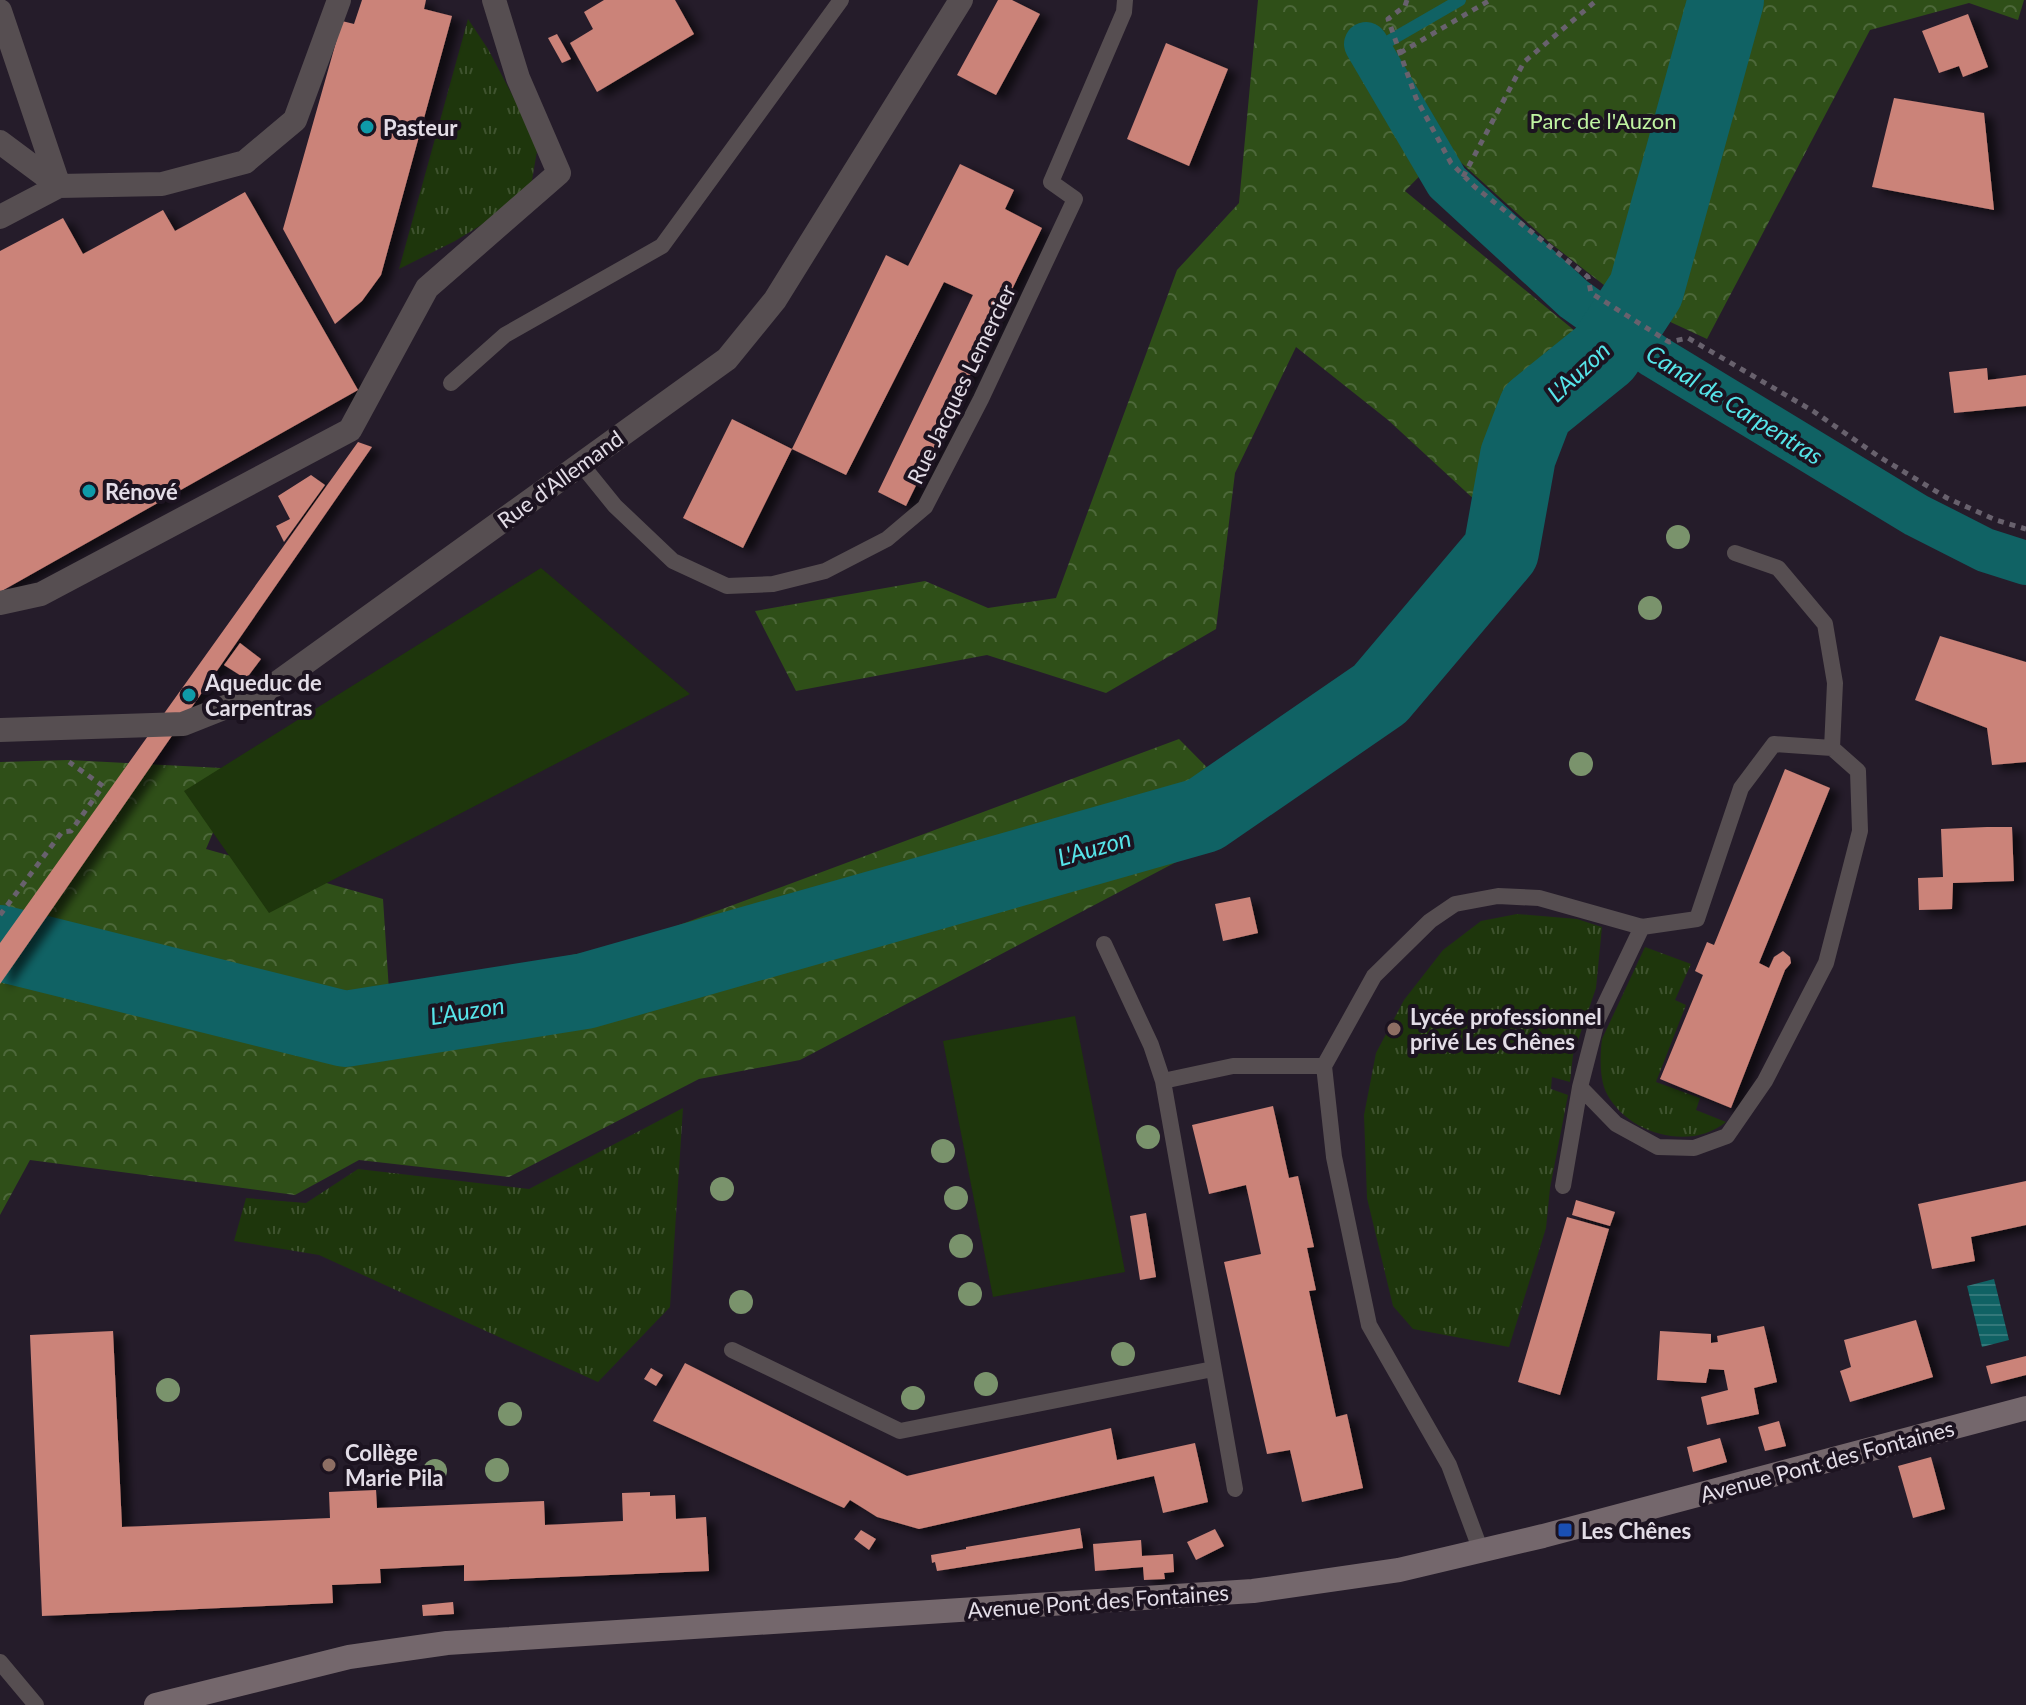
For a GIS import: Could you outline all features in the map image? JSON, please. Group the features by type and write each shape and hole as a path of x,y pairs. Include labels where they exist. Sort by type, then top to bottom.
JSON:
{"main road":[{"name":"Avenue Pont des Fontaines","path":"156,1705 349,1657 447,1643 1253,1591 1399,1570 2026,1408"}],"street":[{"path":"0,217 59,186 162,184 245,162 295,120 339,0"},
{"path":"0,603 41,594 350,430 427,288 559,173 518,78 494,0"},
{"name":"Rue d'Allemand","path":"0,730 183,724 266,691 727,359 775,300 961,0"},
{"path":"0,11 59,186"},
{"path":"0,142 59,186"}],"lane":[{"name":"Rue Jacques Lemercier","path":"581,464 615,506 673,561 727,586 773,584 825,571 887,539 925,507 981,399 1075,199 1051,182 1124,12 1125,0"},
{"path":"451,383 505,335 662,246 833,4"},
{"path":"1735,553 1778,568 1825,624 1835,683 1832,748"},
{"path":"1481,1551 1449,1465 1369,1325 1334,1157 1324,1066 1374,976 1430,921 1455,904 1498,896 1539,898 1642,927 1697,919 1741,788 1774,744 1832,748 1858,771 1860,831 1826,963 1765,1081 1727,1136 1694,1148 1658,1147 1616,1124 1580,1087"},
{"path":"1563,1186 1580,1087 1597,1021 1642,927"},
{"path":"1104,944 1151,1045 1163,1081 1235,1489"},
{"path":"1163,1081 1233,1066 1324,1066"},
{"path":"732,1350 900,1431 1213,1369"},
{"path":"0,1662 36,1705"}],"path":[{"path":"1407,0 1405,6 1388,19 1416,98 1438,143 1463,177 1588,277 1591,293 1669,342 1688,338 1728,360 1947,498 1996,520 2026,529"},
{"path":"1400,53 1490,0"},
{"path":"1463,177 1524,62 1597,0"},
{"path":"0,915 62,832 71,831 103,786 67,761"}],"green space":[{"name":"Parc de l'Auzon","path":"1258,0 2024,0 2018,20 1969,3 1870,30 1707,339 1623,300 1549,242 1446,149 1405,191 1592,345 1528,401 1490,514 1388,420 1296,347 1235,473 1216,629 1106,693 987,655 796,691 755,611 925,581 988,608 1056,598 1177,270 1239,203"},
{"path":"468,19 488,49 529,127 537,151 531,186 506,210 455,241 399,269"},
{"path":"541,568 690,694 269,913 184,791"},
{"path":"1179,739 1258,819 800,1060 699,1079 509,1177 359,1160 295,1195 30,1160 0,1215 0,762 69,760 240,769 206,849 383,899 389,991 628,944"},
{"path":"1517,914 1577,919 1602,927 1596,988 1573,1055 1570,1082 1552,1077 1551,1089 1568,1095 1550,1188 1546,1228 1509,1347 1413,1329 1393,1306 1367,1198 1364,1115 1376,1053 1404,1000 1443,950 1481,921"},
{"path":"1645,947 1691,964 1675,1000 1686,1005 1656,1082 1700,1098 1696,1110 1726,1122 1712,1131 1679,1137 1645,1129 1617,1108 1604,1088 1602,1039"},
{"path":"1075,1016 1125,1272 993,1297 943,1041"},
{"path":"683,1108 670,1307 598,1382 319,1255 234,1241 246,1198 306,1203 358,1169 529,1189"}],"shaded area":[{"path":"1994,1279 2009,1340 1982,1347 1967,1286"}],"building":[{"name":"Pasteur","path":"362,0 426,0 424,9 452,16 381,275 362,301 335,324 283,229 342,21 354,24"},
{"path":"604,0 675,0 694,34 597,92 570,43 593,29 584,12"},
{"path":"998,0 1012,0 1040,14 996,95 957,75"},
{"path":"1968,14 1988,67 1963,77 1959,66 1939,73 1922,31"},
{"path":"557,34 571,59 562,63 548,38"},
{"path":"1166,43 1228,69 1189,166 1127,139"},
{"path":"1894,98 1984,113 1994,210 1872,187"},
{"path":"960,164 1014,190 1005,209 1042,228 906,506 878,492 973,295 944,282 846,475 792,449 886,255 908,266"},
{"name":"Rénové","path":"245,192 358,390 0,592 0,251 63,218 83,254 163,210 175,231"},
{"path":"1987,368 1988,380 2026,375 2026,406 1954,413 1949,372"},
{"path":"732,419 792,449 743,548 683,518"},
{"name":"Aqueduc de Carpentras","path":"358,442 372,447 0,984 0,943"},
{"path":"311,475 325,485 284,542 276,526 290,519 278,496"},
{"path":"1940,636 2026,662 2026,762 1992,765 1987,728 1915,700"},
{"path":"240,643 261,659 246,679 224,665"},
{"path":"1785,769 1830,788 1759,963 1769,968 1774,957 1783,951 1790,957 1791,963 1785,970 1731,1108 1660,1079 1703,975 1695,971 1707,942 1714,945"},
{"path":"2012,827 2014,881 1953,883 1952,909 1919,910 1918,878 1943,877 1941,829"},
{"path":"1250,897 1258,933 1223,941 1215,904"},
{"path":"1273,1106 1289,1178 1298,1176 1314,1247 1307,1248 1316,1290 1309,1291 1336,1417 1347,1414 1363,1488 1302,1502 1290,1450 1267,1454 1224,1262 1261,1254 1246,1185 1209,1194 1192,1125"},
{"path":"2026,1181 2026,1225 1971,1237 1975,1261 1932,1269 1918,1204"},
{"path":"1576,1200 1615,1212 1610,1226 1572,1215"},
{"path":"1146,1213 1156,1277 1140,1280 1130,1216"},
{"path":"1567,1217 1609,1229 1560,1395 1518,1382"},
{"path":"1916,1320 1933,1377 1850,1402 1840,1371 1851,1367 1844,1340"},
{"path":"1764,1326 1777,1382 1754,1388 1759,1414 1707,1425 1701,1397 1728,1390 1724,1370 1709,1369 1706,1383 1657,1380 1660,1331 1711,1334 1711,1343 1718,1342 1717,1336"},
{"path":"113,1331 122,1527 330,1518 329,1492 376,1490 377,1508 544,1501 545,1525 623,1521 622,1493 650,1492 650,1496 675,1495 676,1519 706,1517 709,1571 464,1581 464,1565 380,1569 381,1583 332,1585 333,1603 42,1616 30,1335"},
{"path":"2026,1356 2026,1375 1991,1384 1986,1366"},
{"path":"685,1363 907,1476 1111,1428 1117,1460 1195,1443 1208,1502 1163,1513 1154,1476 919,1529 877,1517 850,1500 844,1508 653,1421"},
{"path":"651,1368 663,1375 656,1386 644,1379"},
{"path":"1779,1421 1786,1446 1765,1451 1758,1427"},
{"path":"1720,1438 1727,1462 1693,1472 1687,1447"},
{"path":"1931,1457 1945,1509 1913,1518 1898,1466"},
{"path":"1080,1528 1083,1548 937,1571 935,1562 932,1563 931,1555"},
{"path":"1215,1529 1224,1546 1196,1560 1187,1542"},
{"path":"861,1530 876,1539 869,1550 854,1539"},
{"path":"1141,1540 1142,1556 1173,1554 1174,1572 1164,1573 1165,1579 1144,1580 1143,1567 1095,1571 1093,1544"},
{"path":"453,1602 454,1614 423,1616 422,1605"}],"waterway":[{"path":"1370,52 1460,0"},
{"name":"L'Auzon","path":"0,943 345,1029 585,991 1204,815 1380,694 1501,551 1518,456 1536,409 1604,354 1646,290 1726,0"},
{"name":"Canal de Carpentras","path":"1366,44 1447,182 1574,299 1654,356 1916,515 1985,550 2026,563"}],"place":[{"name":"Pasteur","path":"367,127"},
{"name":"Rénové","path":"89,491"},
{"name":"Aqueduc de Carpentras","path":"189,695"},
{"name":"Lycée professionnel privé Les Chênes","path":"1394,1029"},
{"name":"Collège Marie Pila","path":"329,1465"},
{"name":"Les Chênes","path":"1565,1530"}]}
